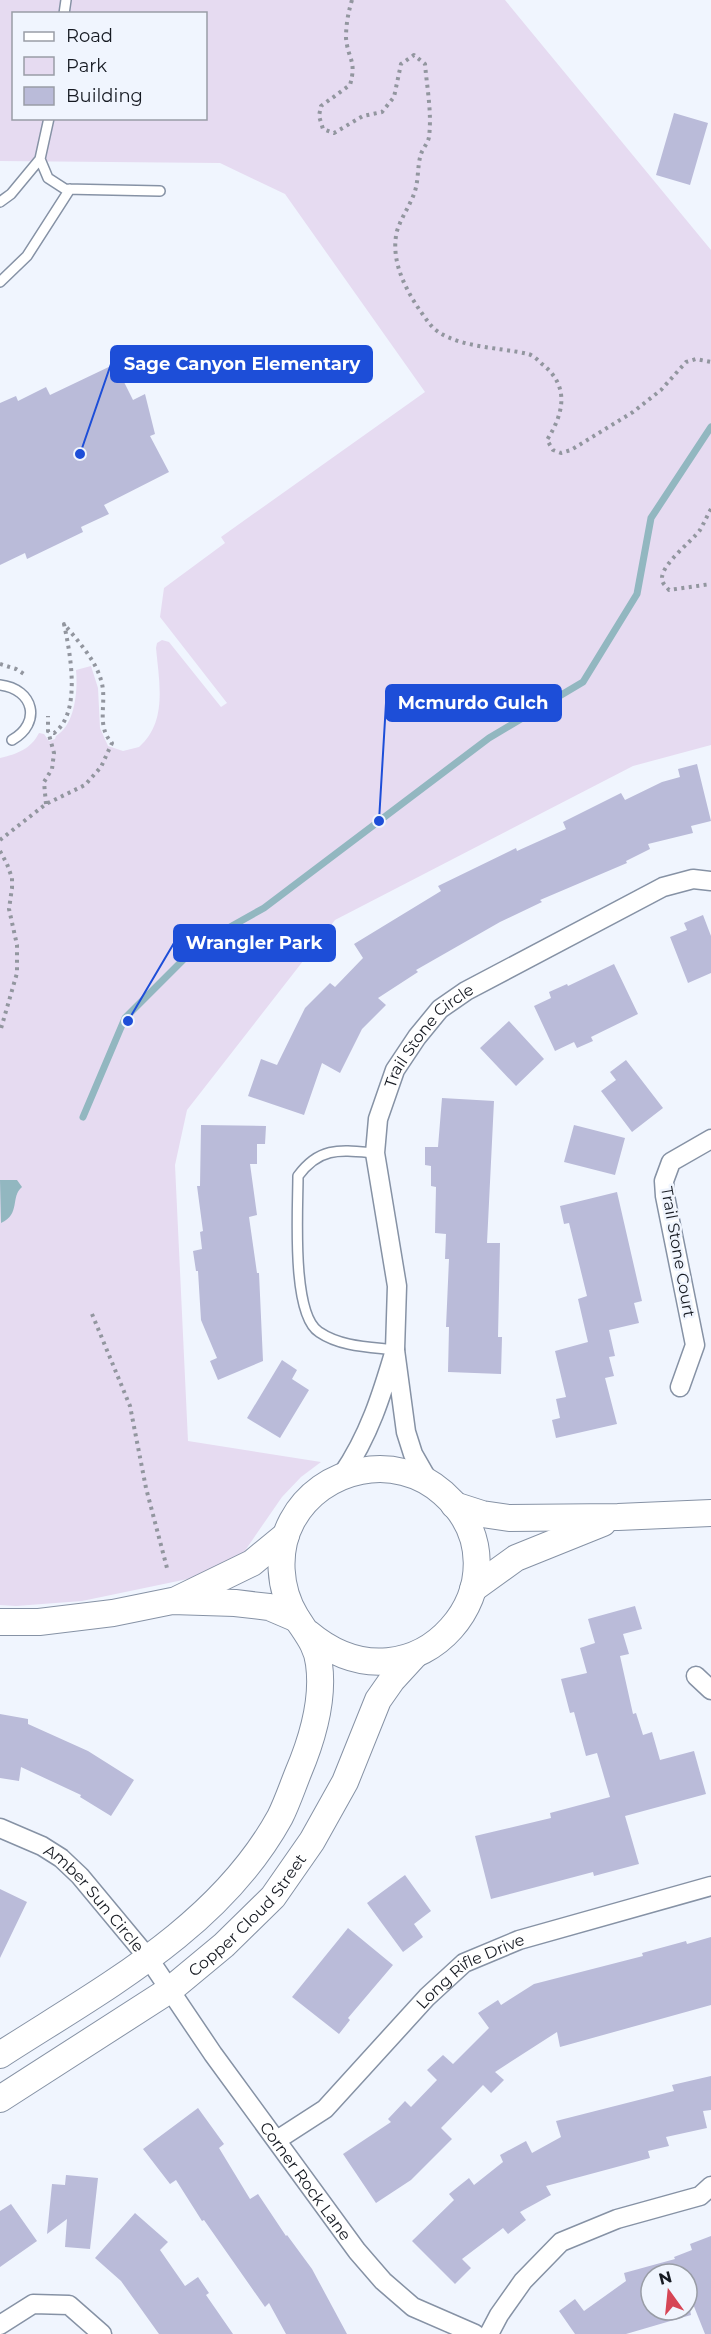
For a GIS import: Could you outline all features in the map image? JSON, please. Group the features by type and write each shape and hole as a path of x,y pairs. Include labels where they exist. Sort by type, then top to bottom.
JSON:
{"street":[{"name":"Trail Stone Circle","path":"429,1482 413,1454 406,1432 395,1350 397,1287 375,1154 378,1119 395,1070 417,1037 440,1009 466,991 663,887 693,879 711,881"},
{"name":"Trail Stone Court","path":"680,1387 695,1345 665,1196 664,1181 671,1162 711,1140"},
{"name":"Trail Stone Circle","path":"342,1475 359,1450 372,1423 395,1350"},
{"path":"0,1622 39,1622 113,1613 172,1601 235,1603 269,1607 302,1626 322,1644 338,1654 357,1660 386,1662 414,1656 430,1647 451,1629 467,1606 473,1588 476,1566 474,1544 466,1523 454,1504 429,1482 408,1473 386,1468 364,1469 342,1475 317,1490 307,1499 291,1522 281,1557 282,1578 287,1599 302,1626"},
{"path":"454,1504 482,1514 509,1518 711,1513"},
{"path":"473,1588 516,1558 618,1517"},
{"path":"172,1601 252,1563 286,1535"},
{"name":"Copper Cloud Street","path":"0,2055 168,1945 231,1885 260,1850 281,1815 308,1748 321,1684 316,1650 302,1626"},
{"name":"Copper Cloud Street","path":"0,2099 171,1989 224,1945 273,1897 312,1841 345,1782 378,1700 392,1680 414,1656"},
{"path":"696,1676 711,1690"},
{"name":"Amber Sun Circle","path":"0,1828 21,1836 61,1858 80,1875 171,1989"},
{"name":"Long Rifle Drive","path":"277,2140 325,2109 427,1997 464,1963 519,1940 711,1886"},
{"name":"Corner Rock Lane","path":"171,1989 213,2054 357,2251 383,2281 413,2307 475,2334"},
{"path":"489,2334 523,2281 561,2242 617,2218 700,2196 711,2186"},
{"path":"0,2325 33,2304 69,2305 102,2334"}],"lane":[{"path":"0,202 11,194 40,159 49,120"},
{"path":"40,159 48,178 65,189 160,190"},
{"path":"0,282 27,256 70,189"},
{"path":"0,685 16,689 24,694 29,703 29,724 23,734 12,740"},
{"path":"375,1154 340,1151 318,1155 305,1166 298,1176 298,1250 302,1304 309,1322 329,1338 355,1346 395,1350"}],"path":[{"path":"352,0 346,19 346,41 354,68 350,85 321,106 319,116 323,129 334,133 363,116 382,112 394,97 401,64 414,55 424,64 429,110 428,139 421,153 414,193 397,233 395,256 402,280 430,326 449,337 489,349 530,354 554,373 562,389 557,424 548,440 553,450 561,453 571,450 633,412 660,390 686,362 696,359 711,362"},
{"path":"711,509 700,529 684,549 670,561 662,576 663,584 669,590 711,584"},
{"path":"0,840 46,804 85,785 101,767 112,743 106,737 103,728 101,680 93,664 64,624 71,653 72,679 66,718 59,730 54,733 48,731 54,753 52,769 45,782 46,804"},
{"path":"0,851 12,878 9,909 17,945 17,973 0,1032"},
{"path":"92,1314 130,1406 146,1488 167,1568"}],"green space":[{"path":"0,0 505,0 711,250 711,745 633,766 335,920 187,1110 175,1165 188,1441 321,1462 301,1477 282,1497 244,1552 207,1575 82,1601 0,1605 0,758 23,750 36,739 39,733 44,734 49,741 55,739 67,724 74,707 76,670 91,666 98,688 100,728 108,746 123,751 139,747 148,737 158,713 160,687 156,648 157,643 162,640 169,642 221,707 227,703 160,617 164,588 225,543 221,537 425,392 285,194 220,163 0,161"}],"water":[{"path":"0,1180 17,1180 22,1187 16,1196 11,1215 1,1223"}],"building":[{"path":"674,113 708,123 690,185 656,175"},
{"path":"115,364 133,400 145,394 155,434 150,436 169,472 104,505 109,514 81,527 83,532 27,559 25,553 0,565 0,403 16,396 18,401 46,387 50,395"},
{"path":"697,764 711,821 691,826 693,833 648,844 650,849 626,861 627,863 540,900 542,902 500,922 416,970 418,972 378,998 386,1005 362,1029 340,1073 322,1063 304,1115 248,1096 261,1059 277,1065 305,1008 330,983 335,987 363,958 354,944 441,891 438,886 516,848 517,851 566,829 563,822 621,793 625,800 662,782 680,777 678,769"},
{"path":"703,915 711,936 711,973 688,983 670,937 687,930 684,923"},
{"path":"614,964 638,1014 591,1037 593,1041 577,1048 574,1042 555,1051 534,1006 551,998 549,992 567,984 568,986"},
{"path":"509,1021 544,1059 516,1086 480,1048"},
{"path":"626,1060 663,1108 632,1132 601,1091 616,1080 610,1072"},
{"path":"442,1098 494,1101 487,1243 500,1243 498,1337 502,1337 501,1374 448,1372 449,1327 446,1327 449,1259 445,1259 446,1234 435,1233 436,1187 431,1186 431,1166 425,1165 425,1147 438,1147"},
{"path":"201,1125 266,1126 265,1144 257,1144 257,1164 250,1164 257,1215 249,1217 257,1273 259,1273 263,1361 218,1380 210,1361 217,1358 201,1320 198,1271 196,1271 193,1251 202,1249 200,1232 203,1231 197,1186 200,1186"},
{"path":"574,1125 625,1138 615,1175 564,1162"},
{"path":"617,1192 642,1301 634,1303 639,1323 609,1330 615,1356 609,1357 614,1376 605,1378 617,1424 556,1438 552,1420 560,1418 556,1399 566,1397 555,1351 588,1342 578,1299 587,1296 569,1223 564,1224 560,1206"},
{"path":"282,1360 297,1370 292,1379 309,1390 280,1438 247,1418"},
{"path":"635,1606 642,1629 623,1634 629,1654 620,1656 633,1714 636,1713 643,1735 652,1732 660,1760 694,1751 706,1794 625,1816 639,1864 594,1876 593,1872 491,1899 475,1836 551,1818 550,1813 610,1797 597,1753 586,1756 574,1712 570,1713 561,1679 587,1673 580,1648 595,1643 588,1619"},
{"path":"0,1714 28,1719 28,1724 88,1751 134,1780 111,1816 80,1797 81,1795 21,1767 19,1781 0,1778"},
{"path":"405,1875 431,1911 414,1924 423,1937 403,1952 367,1903"},
{"path":"0,1889 27,1902 0,1958"},
{"path":"348,1928 393,1965 348,2018 350,2020 339,2034 292,1997"},
{"path":"711,1937 711,2005 560,2047 557,2032 495,2072 504,2080 491,2093 483,2085 441,2128 452,2139 411,2180 376,2203 343,2154 391,2122 388,2119 405,2101 411,2107 437,2080 427,2070 443,2055 453,2064 489,2028 478,2013 498,2000 501,2005 534,1984 643,1956 642,1953 686,1941 687,1944"},
{"path":"711,2076 711,2110 703,2111 707,2128 666,2137 669,2146 648,2151 650,2158 546,2186 551,2195 520,2212 526,2220 508,2234 503,2228 462,2259 471,2268 455,2284 412,2241 454,2200 449,2194 469,2178 474,2185 503,2162 500,2155 526,2141 532,2153 561,2137 556,2121 674,2091 672,2085"},
{"path":"198,2108 224,2144 219,2148 250,2199 258,2194 286,2236 312,2269 347,2334 286,2334 269,2303 265,2307 204,2220 202,2221 176,2180 170,2184 143,2149"},
{"path":"66,2175 98,2178 90,2249 65,2247 67,2219 47,2234 52,2184 65,2185"},
{"path":"11,2204 37,2241 0,2267 0,2211"},
{"path":"135,2213 168,2242 160,2250 185,2286 198,2277 209,2293 206,2295 233,2334 159,2334 121,2281 95,2258"},
{"path":"711,2236 711,2334 705,2334 699,2319 699,2262 664,2262 692,2250 690,2244"},
{"path":"639,2269 639,2322 667,2322 626,2334 575,2334 559,2311 575,2299 584,2311 626,2281 624,2273"}],"waterway":[{"path":"83,1117 125,1018 198,945 264,908 489,738 583,682 637,594 651,518 711,427"}],"place":[{"name":"Sage Canyon Elementary","path":"80,454"},
{"name":"Mcmurdo Gulch","path":"379,821"},
{"name":"Wrangler Park","path":"128,1021"}]}
